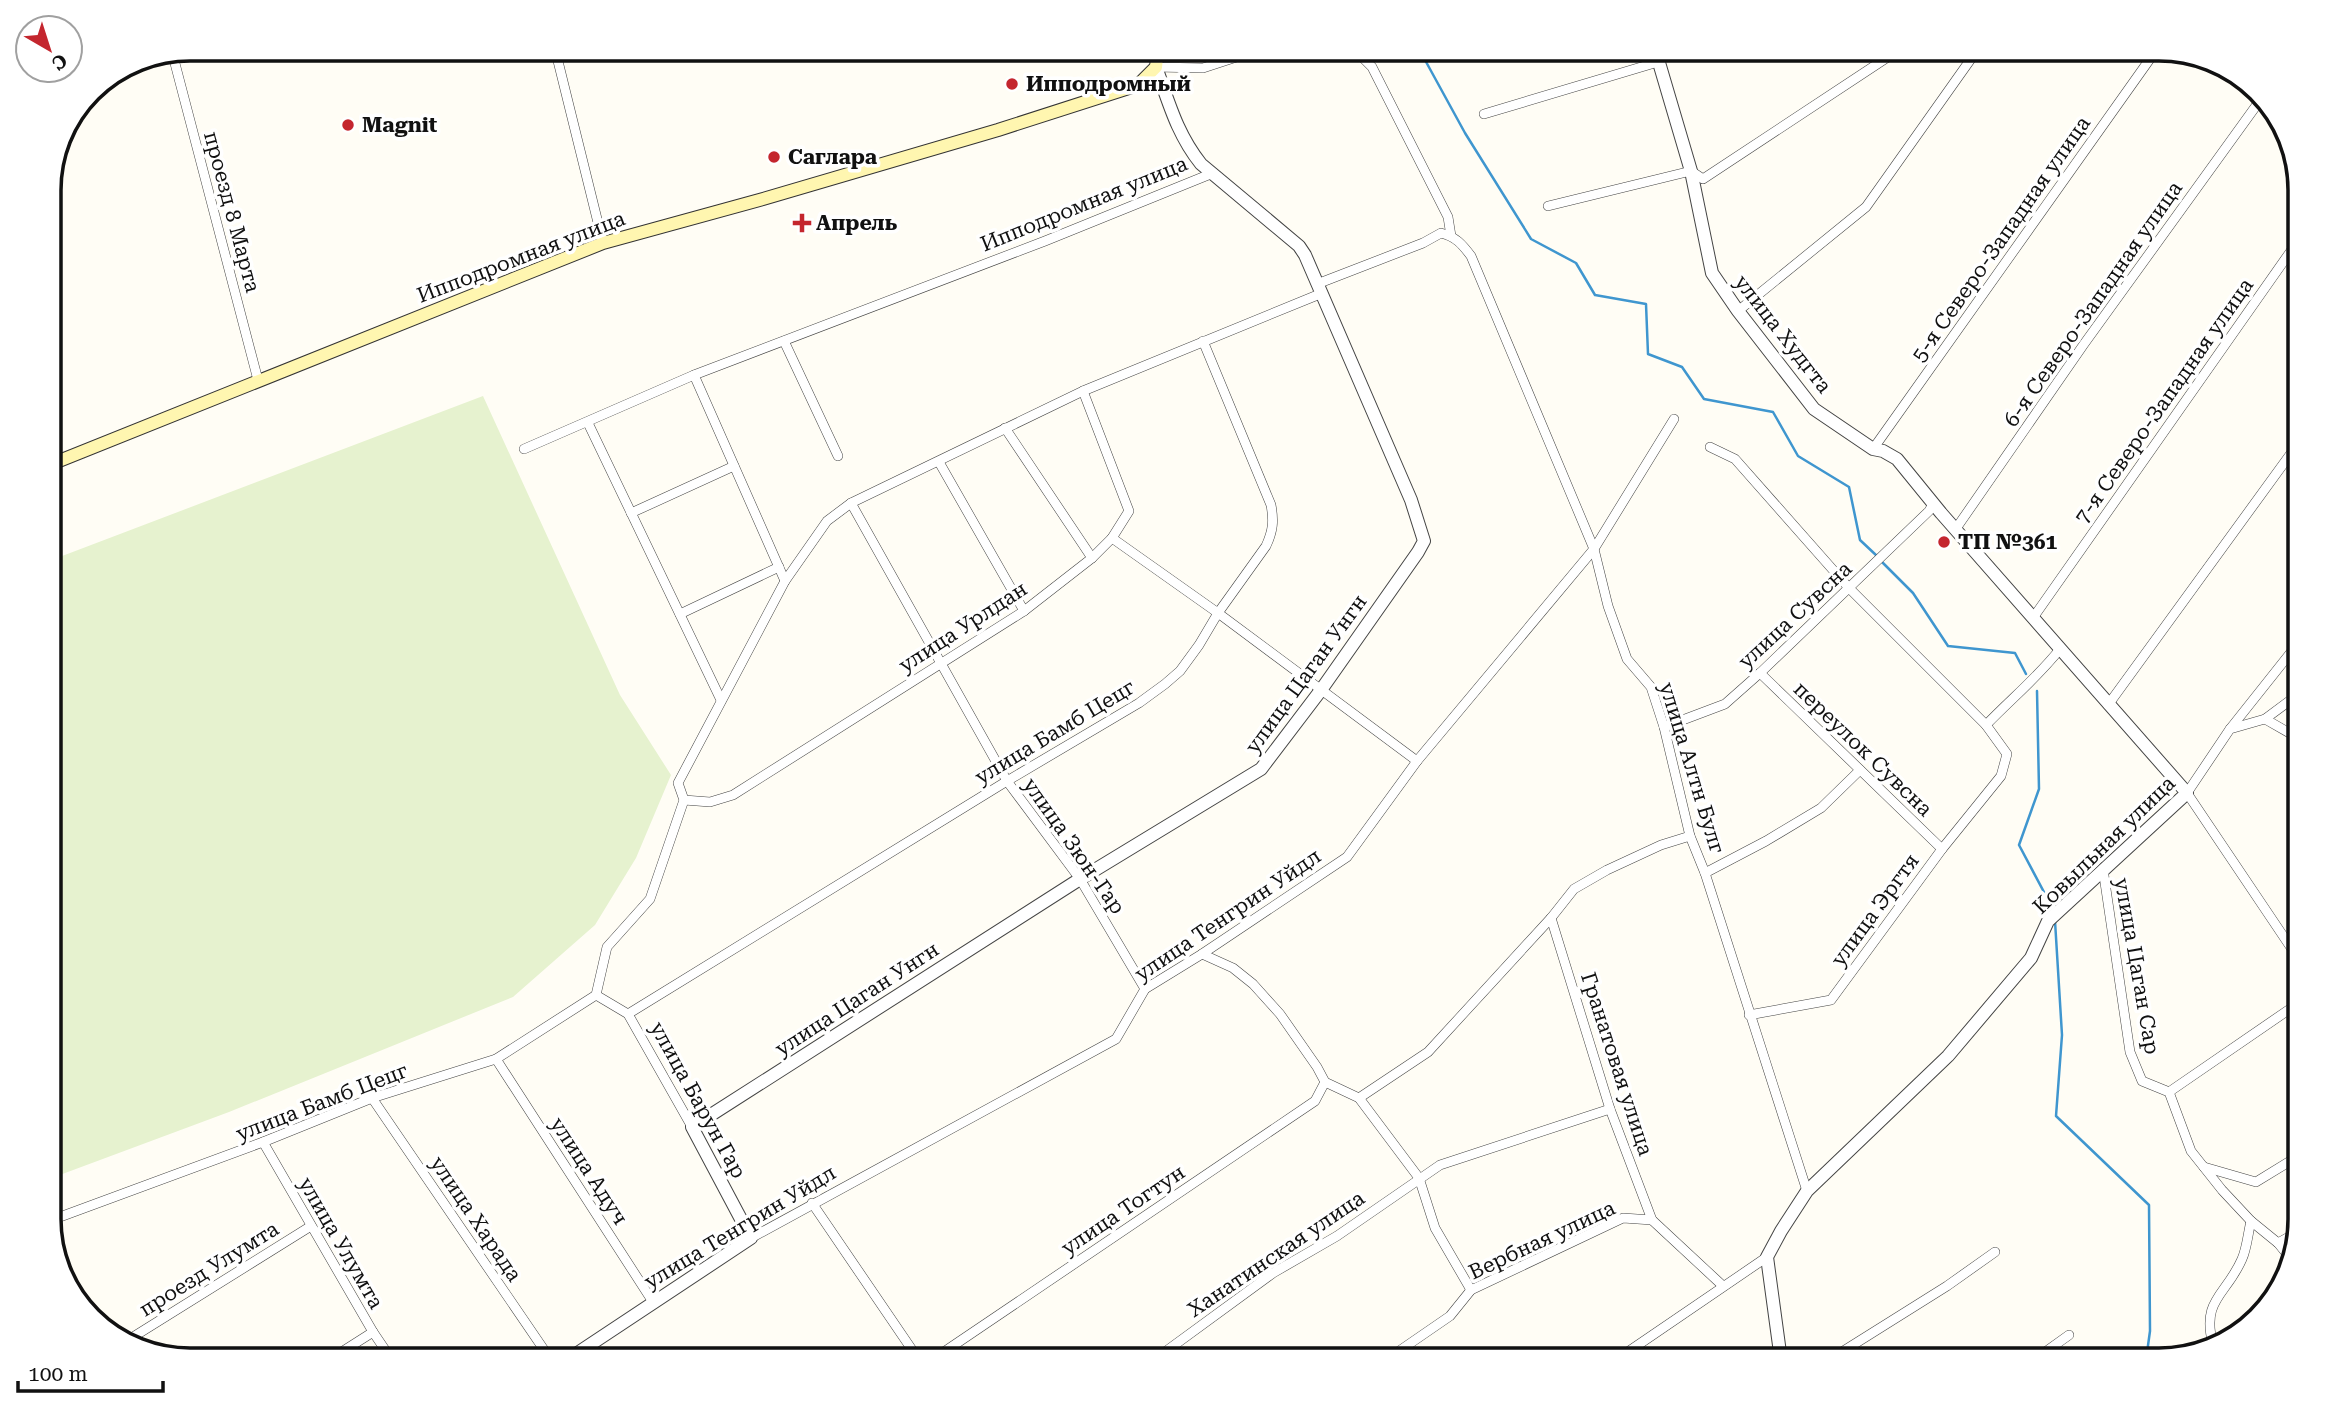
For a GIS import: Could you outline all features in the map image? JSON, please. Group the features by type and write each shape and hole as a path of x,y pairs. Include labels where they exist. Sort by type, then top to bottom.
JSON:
{"main road":[{"path":"1156,67 1157,61"},
{"name":"Ипподромная улица","path":"62,460 603,243 763,199 1138,86 1156,67"}],"street":[{"path":"558,61 603,243"},
{"path":"1156,67 1203,68 1224,61"},
{"path":"596,995 607,947 650,899 684,800 678,783 785,581 827,521 851,503 1083,391 1203,341 1441,233 1451,236 1448,217 1372,67 1366,61"},
{"path":"1484,114 1639,61"},
{"name":"улица Худгта","path":"1658,61 1690,172 1712,273 1738,311 1814,409 1873,449 1883,451 1897,460 1955,530 2187,793"},
{"path":"1548,206 1690,172 1703,179 1882,61"},
{"path":"1738,311 1866,207 1969,61"},
{"name":"5-я Северо-Западная улица","path":"1873,449 2148,61"},
{"name":"проезд 8 Марта","path":"175,62 258,380"},
{"name":"улица Цаган Унгн","path":"692,1127 1080,879 1261,769 1321,690 1424,541 1411,500 1311,266 1299,246 1201,164 1180,135 1156,67"},
{"name":"6-я Северо-Западная улица","path":"1955,530 2084,344 2256,106"},
{"name":"Ипподромная улица","path":"524,449 694,375 1045,241 1213,173"},
{"name":"улица Алтн Булг","path":"1451,236 1461,243 1471,256 1594,549 1608,606 1627,659 1651,687 1664,727 1690,836 1807,1191"},
{"name":"7-я Северо-Западная улица","path":"2033,618 2287,256"},
{"path":"784,341 838,456"},
{"name":"улица Бамб Цецг","path":"628,1014 1139,703 1180,671 1266,546 1274,522 1271,505 1203,341"},
{"path":"694,375 785,581"},
{"name":"улица Урлдан","path":"684,800 710,802 733,795 1024,611 1093,558 1112,538 1129,511 1083,391"},
{"name":"улица Тенгрин Уйдл","path":"585,1348 751,1238 1116,1039 1145,989 1347,857 1417,761 1594,549 1674,419"},
{"path":"588,422 721,700"},
{"path":"1005,428 1093,558"},
{"path":"1710,447 1735,459 1849,588 1986,725 2024,686 2041,673 2060,649"},
{"path":"2109,705 2287,459"},
{"path":"939,462 1024,611"},
{"path":"631,513 734,466"},
{"name":"улица Зюн-Гар","path":"851,503 1007,781 1080,879 1145,989"},
{"name":"улица Сувсна","path":"1664,727 1725,704 1849,588 1929,511 1933,504"},
{"path":"1112,538 1219,613 1417,761"},
{"path":"680,614 779,567"},
{"name":"Ковыльная улица","path":"1767,1257 1780,1231 1807,1191 1948,1056 2031,958 2048,921 2187,793 2230,729 2287,657"},
{"name":"переулок Сувсна","path":"1760,673 1942,849"},
{"path":"2230,729 2265,719 2288,702"},
{"path":"2265,719 2288,733"},
{"name":"улица Эргтя","path":"1749,1015 1831,1000 1942,849 2001,776 2007,754 1986,725"},
{"path":"1704,873 1766,841 1821,808 1860,770"},
{"path":"2187,793 2288,943"},
{"path":"1359,1098 1427,1052 1551,918 1574,889 1661,845 1690,836"},
{"name":"улица Цаган Сар","path":"2103,869 2130,1052 2142,1080 2169,1092"},
{"name":"Гранатовая улица","path":"1551,918 1610,1109 1653,1220"},
{"path":"1202,954 1233,968 1253,984 1280,1014 1317,1066 1325,1082 1359,1098 1419,1178 1435,1228 1471,1290"},
{"name":"улица Бамб Цецг","path":"62,1216 263,1142 372,1098 496,1059 596,995"},
{"name":"улица Барун Гар","path":"596,995 628,1014 751,1238"},
{"path":"2284,1250 2251,1221 2191,1152 2169,1092 2288,1010"},
{"name":"улица Адуч","path":"496,1059 653,1302"},
{"name":"улица Тогтун","path":"950,1348 1315,1101 1325,1082"},
{"name":"улица Харада","path":"372,1098 543,1348"},
{"name":"Ханатинская улица","path":"1170,1348 1273,1273 1336,1236 1440,1165 1610,1109"},
{"name":"улица Улумта","path":"263,1142 384,1348"},
{"path":"2204,1167 2256,1182 2288,1162"},
{"path":"812,1203 911,1348"},
{"name":"Вербная улица","path":"1403,1348 1450,1316 1471,1290 1623,1218 1653,1220"},
{"path":"1653,1220 1723,1286"},
{"path":"2211,1336 2208,1322 2212,1305 2242,1259 2251,1221"},
{"name":"проезд Улумта","path":"136,1335 311,1226"},
{"path":"2278,1243 2286,1238"},
{"path":"1848,1348 1996,1252"},
{"path":"1633,1348 1767,1257 1779,1348"},
{"path":"348,1348 373,1332"},
{"path":"2051,1348 2069,1335"}],"green space":[{"path":"483,396 620,695 671,775 636,858 595,925 513,997 229,1112 62,1174 62,556"}],"waterway":[{"path":"1426,61 1465,133 1531,239 1576,263 1595,295 1646,304 1648,354 1682,367 1704,399 1773,412 1798,456 1849,487 1860,540 1877,556"},
{"path":"1881,561 1913,593 1948,646 2015,653 2026,674"},
{"path":"2037,691 2039,789 2019,845 2054,911"},
{"path":"2055,921 2062,1035 2056,1116 2149,1205 2150,1331 2148,1348"}],"place":[{"name":"Ипподромный","path":"1012,84"},
{"name":"Magnit","path":"348,125"},
{"name":"Саглара","path":"774,157"},
{"name":"Апрель","path":"802,223"},
{"name":"ТП №361","path":"1944,542"}]}
